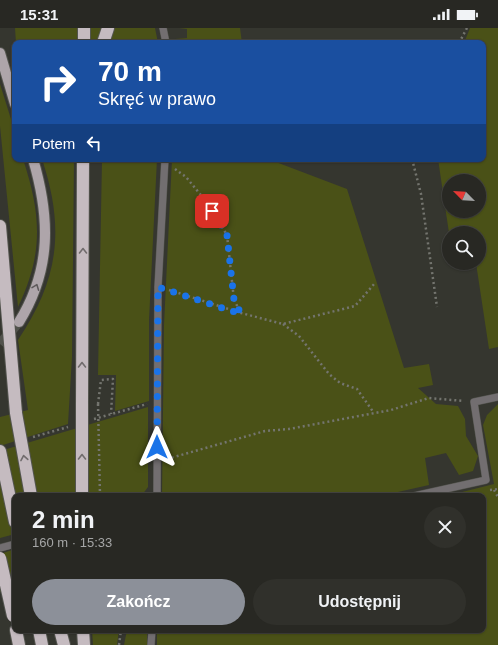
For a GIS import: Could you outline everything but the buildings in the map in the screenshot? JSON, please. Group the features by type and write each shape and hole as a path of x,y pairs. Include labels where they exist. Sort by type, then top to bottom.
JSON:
{"highway":[{"path":"84,28 84,40"},
{"path":"104,40 108,28"},
{"path":"82,493 83,162"},
{"path":"0,226 16,413"},
{"path":"0,322 30,493"},
{"path":"0,451 12,508"},
{"path":"0,558 12,612"},
{"path":"61,633 64,645"},
{"path":"83,633 84,645"},
{"path":"39,636 42,645"}],"main road":[{"path":"1,56 12,94"},
{"path":"19,322 37,286 45,249 44,211 34,162"}],"lane":[{"path":"163,28 165,40"},
{"path":"157,493 158,287 165,162"},
{"path":"428,493 486,480 474,402 498,397"},
{"path":"0,548 12,545"},
{"path":"151,645 152,633"}],"path":[{"path":"461,40 467,28"},
{"path":"167,162 186,177 205,200 227,235 234,300 241,314"},
{"path":"413,162 421,194 436,308"},
{"path":"283,324 355,306 375,283"},
{"path":"158,287 241,314 283,324 299,336 329,374 340,382 357,389 374,413"},
{"path":"100,493 98,404 100,380 112,379 111,414"},
{"path":"157,462 265,431 290,429 391,410 429,398 474,402"},
{"path":"494,490 498,497"},
{"path":"119,645 121,633"}],"green space":[{"path":"15,28 155,28 157,40 16,40"},
{"path":"179,28 240,28 242,40 175,40 187,38 187,29"},
{"path":"470,28 498,28 498,347 489,349 477,270 486,270 486,226 448,226 447,218 486,218 486,174 442,174 442,186 438,162 486,162 486,40 465,40"},
{"path":"0,84 12,122 12,162 24,162 29,179 36,216 36,251 32,269 18,307 0,126"},
{"path":"43,162 74,162 72,357 68,424 0,446 0,417 28,410 18,340 32,318 50,274 54,253 55,231 54,208"},
{"path":"102,162 157,162 149,320 149,401 115,411 116,375 98,375"},
{"path":"172,162 276,162 347,189 404,368 429,364 433,385 418,388 436,404 458,406 465,419 466,436 478,456 473,471 459,475 446,453 425,458 429,485 393,493 162,493 164,325"},
{"path":"498,404 498,645 157,645 157,633 486,633 486,493 458,493 494,484 483,425 487,415"},
{"path":"148,407 148,487 144,493 12,493 12,535 0,538 0,451"},
{"path":"12,550 12,590 0,592 0,554"},
{"path":"92,633 119,633 117,645 93,645"},
{"path":"126,633 147,633 147,645 124,645"}],"tunnel":[{"path":"0,344 19,322"}],"route":[{"path":"157,447 158,287 241,314 234,300 227,235 212,211"}]}
